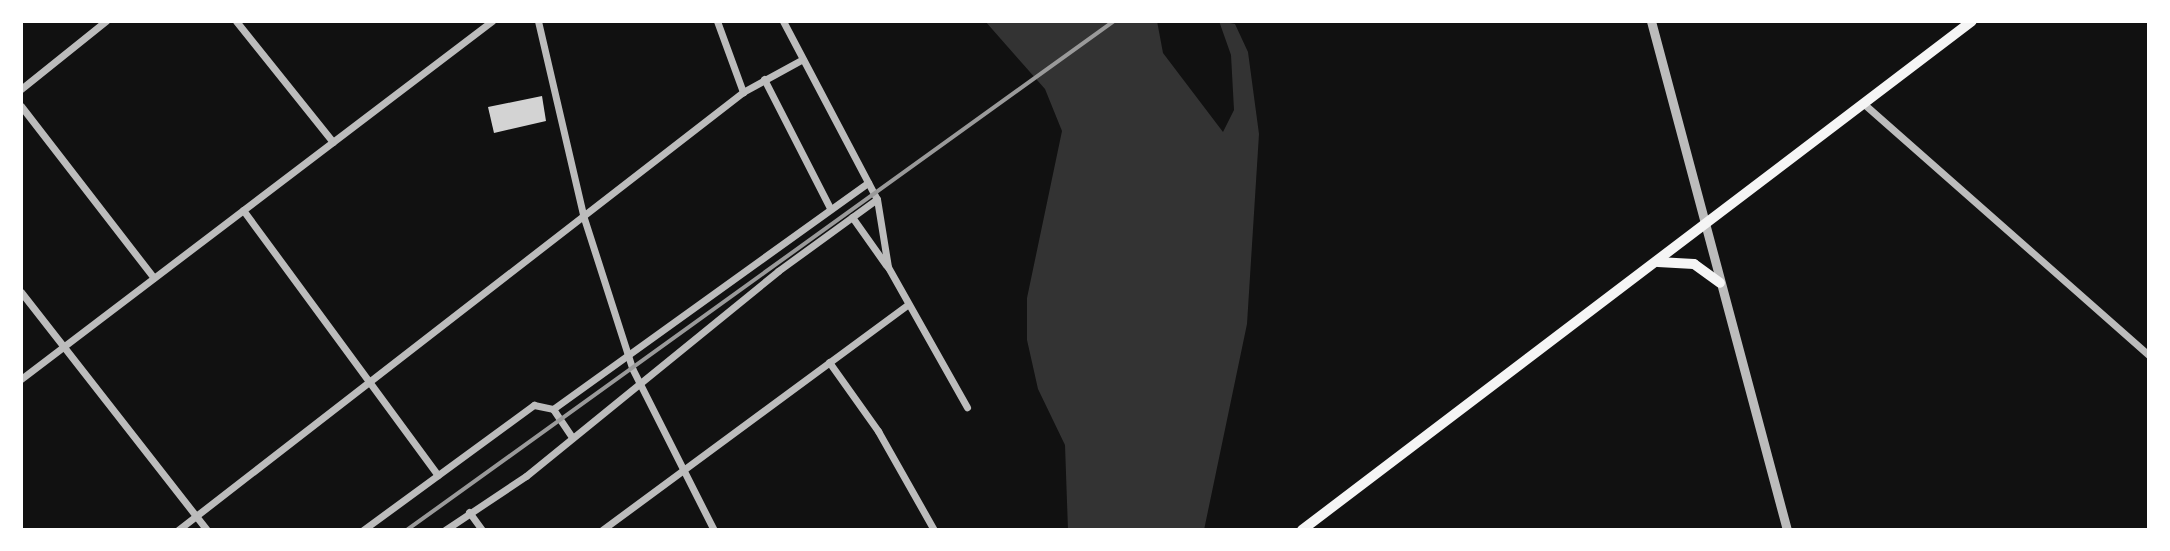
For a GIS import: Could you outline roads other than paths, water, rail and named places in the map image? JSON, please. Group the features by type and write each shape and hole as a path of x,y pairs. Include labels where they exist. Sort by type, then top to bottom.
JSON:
{"main road":[{"path":"1302,530 1520,361 1705,227 1972,21"},
{"path":"1655,263 1694,264 1720,283"}],"street":[{"path":"21,89 106,21"},
{"path":"236,21 333,142"},
{"path":"21,379 492,21"},
{"path":"538,21 583,215 628,356 714,530"},
{"path":"717,21 743,92"},
{"path":"783,21 877,199 888,267"},
{"path":"1651,21 1787,530"},
{"path":"178,530 743,92 803,59"},
{"path":"764,79 830,208"},
{"path":"1864,104 2149,355"},
{"path":"21,106 154,278"},
{"path":"553,409 868,183"},
{"path":"445,530 877,199"},
{"path":"243,210 372,380 438,475"},
{"path":"852,218 888,267 967,407"},
{"path":"21,292 207,530"},
{"path":"602,530 908,304"},
{"path":"829,362 878,431 934,530"},
{"path":"363,530 534,405 553,409 571,436"},
{"path":"469,512 482,530"}],"railway":[{"path":"407,530 1114,21"}]}
